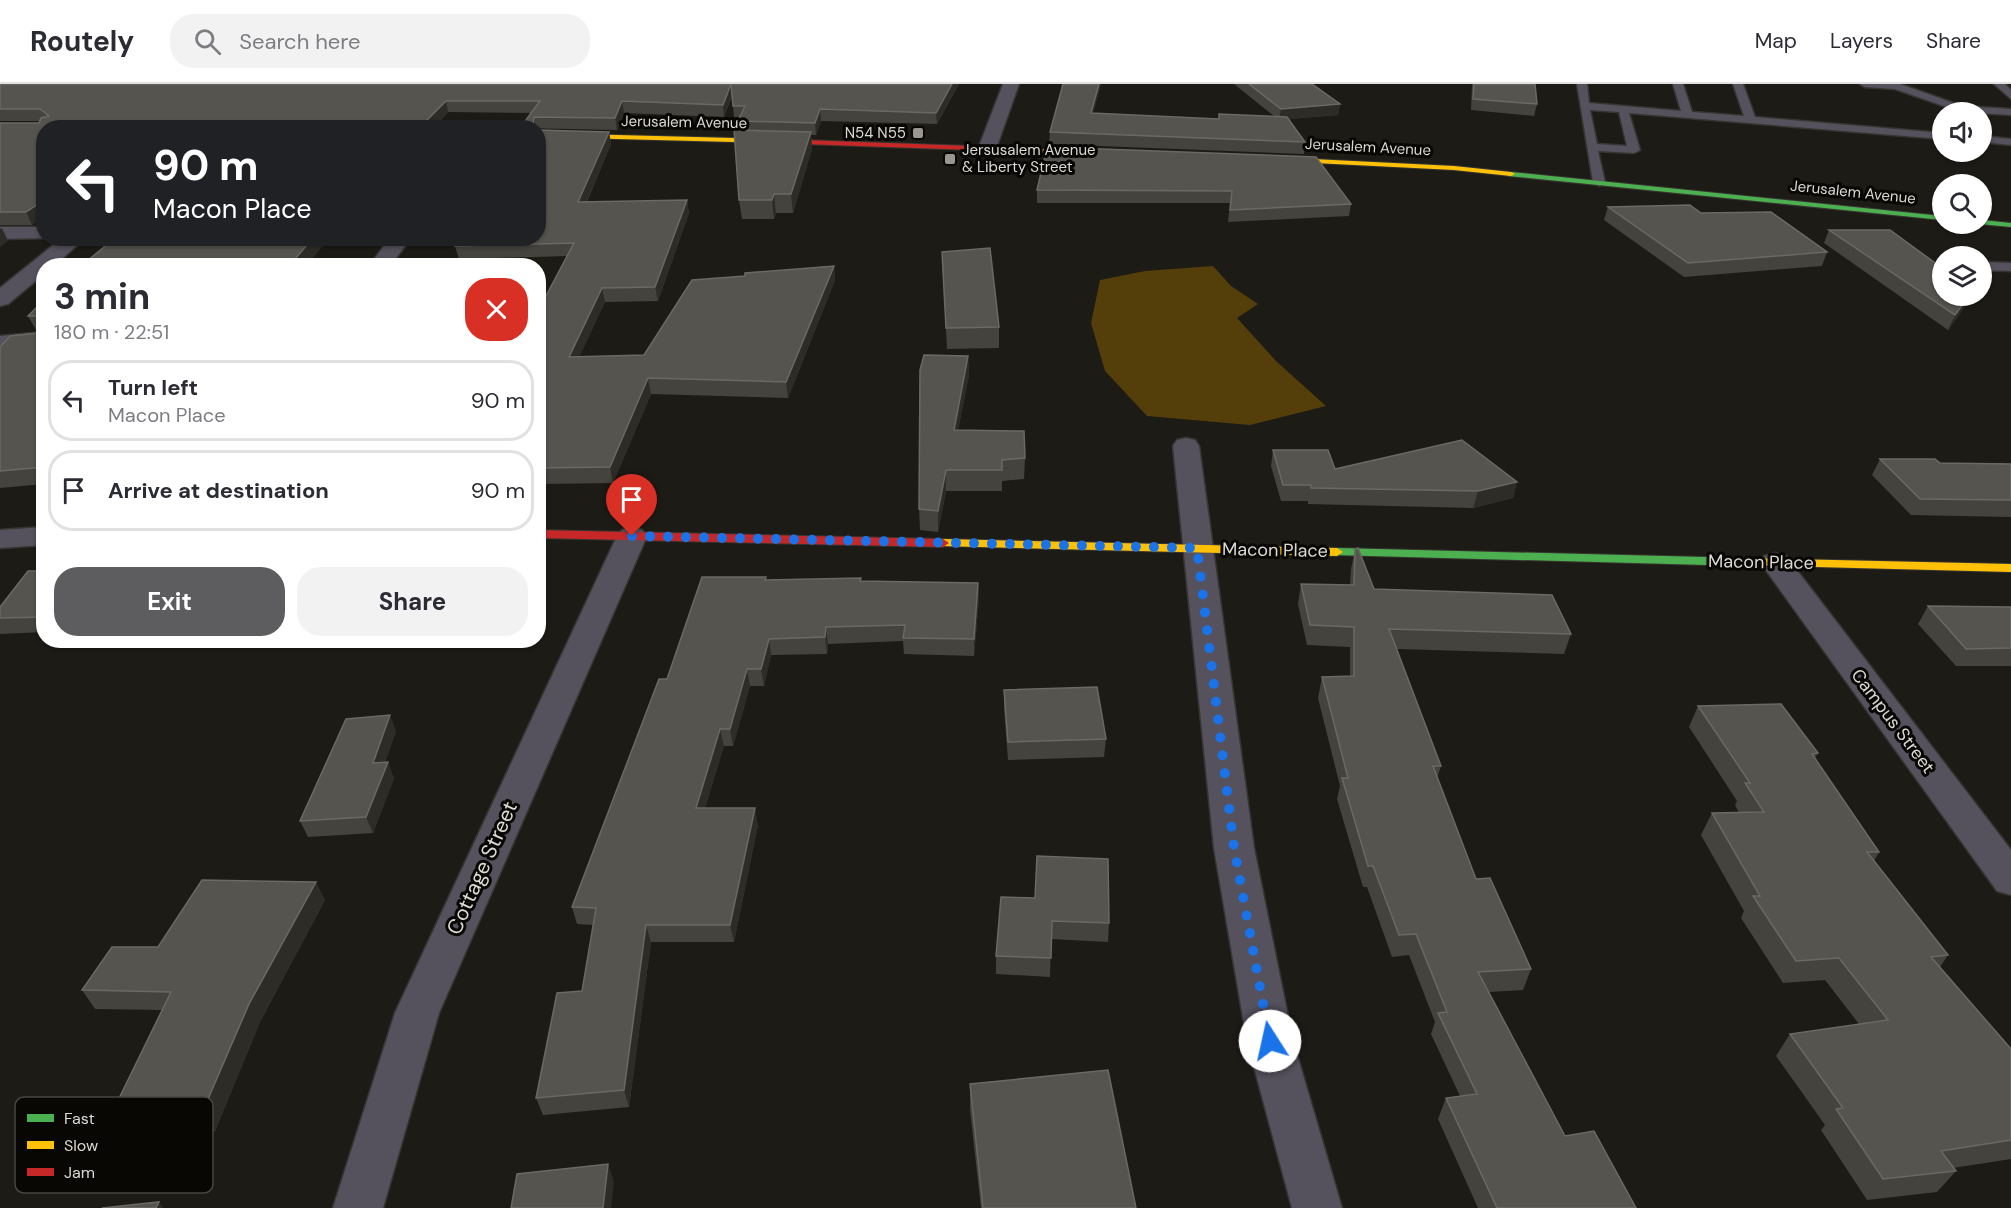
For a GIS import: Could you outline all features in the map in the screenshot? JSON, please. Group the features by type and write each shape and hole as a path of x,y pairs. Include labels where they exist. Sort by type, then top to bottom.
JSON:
{"main road":[{"name":"Jerusalem Avenue","path":"546,135 756,140 1106,153"},
{"name":"Jerusalem Avenue","path":"1258,159 1425,166 1932,217"},
{"path":"1992,223 2011,225"},
{"name":"Macon Place","path":"546,534 2011,568"}],"street":[{"path":"987,149 1011,84"},
{"path":"0,232 36,233"},
{"path":"50,258 65,246"},
{"path":"385,258 395,246"},
{"path":"0,299 36,270"},
{"path":"0,343 36,340"},
{"path":"1186,446 1234,848 1270,1041 1317,1208"},
{"name":"Cottage Street","path":"358,1208 417,1013 632,536"},
{"path":"0,539 36,537"},
{"name":"Campus Street","path":"1775,562 2011,880"}],"lane":[{"path":"1582,84 1599,182"},
{"path":"1678,84 1688,114"},
{"path":"1738,84 1750,119"},
{"path":"1865,84 1896,86 1961,109 2011,112"},
{"path":"1999,84 2011,96"},
{"path":"1584,106 1932,135"},
{"path":"1592,147 1634,150 1623,109"},
{"path":"1992,140 2011,142"},
{"path":"1992,266 2011,267"}],"shaded area":[{"path":"1213,266 1231,286 1258,304 1237,318 1276,361 1326,406 1250,425 1147,416 1105,371 1091,323 1100,280 1145,271"}],"building":[{"path":"0,84 731,84 723,105 622,101 615,118 534,117 534,120 526,120 540,101 446,101 427,120 40,120 49,116 40,109 0,109"},
{"path":"731,84 952,84 936,113 820,109 815,123 738,121 745,106 733,106"},
{"path":"1063,84 1099,84 1091,113 1219,119 1219,114 1287,117 1305,142 1050,132"},
{"path":"1249,84 1312,84 1340,104 1281,109"},
{"path":"1474,84 1535,84 1537,104 1473,99"},
{"path":"0,123 36,123 36,205 26,212 0,212"},
{"path":"546,130 609,132 578,202 687,200 655,287 602,288 569,357 644,355 692,280 834,266 786,382 648,378 610,467 546,468 546,296 574,243 546,244"},
{"path":"734,130 811,132 791,194 774,194 772,200 739,200"},
{"path":"1047,147 1316,157 1351,204 1230,210 1232,191 1037,190"},
{"path":"1690,205 1701,213 1771,212 1827,252 1688,263 1608,207"},
{"path":"1829,230 1890,230 1932,261 1932,299"},
{"path":"105,246 306,246 296,258 91,258"},
{"path":"990,248 999,327 946,328 942,252"},
{"path":"1942,306 1962,306 1955,315"},
{"path":"36,308 36,316 28,316"},
{"path":"36,333 36,468 0,471 0,347 10,336"},
{"path":"924,355 968,356 954,430 1024,431 1025,458 1002,460 1002,470 946,470 938,511 919,509 920,370"},
{"path":"1462,440 1517,482 1478,491 1311,488 1311,485 1283,485 1273,450 1328,450 1335,469"},
{"path":"1880,459 1935,459 1940,463 2011,464 2011,500 1920,499"},
{"path":"1358,548 1374,589 1552,595 1571,634 1389,629 1441,766 1433,766 1476,879 1490,878 1531,969 1478,972 1565,1136 1594,1131 1636,1208 1497,1208 1446,1098 1477,1094 1438,1013 1447,1012 1416,934 1399,935 1373,866 1368,866 1342,778 1348,778 1322,677 1354,676 1354,627 1310,625 1301,584 1354,585 1355,549"},
{"path":"28,571 36,571 36,617 0,618 0,607"},
{"path":"702,577 766,577 765,580 861,578 860,581 978,583 974,639 903,638 905,625 826,627 825,637 769,639 761,669 747,669 730,729 720,729 696,808 755,808 730,925 646,925 624,1090 536,1098 557,993 582,991 596,908 572,907 659,679 667,679"},
{"path":"1928,606 2011,607 2011,648 1966,649"},
{"path":"1097,687 1106,739 1008,742 1004,690"},
{"path":"1781,704 1818,753 1812,754 1879,852 1867,852 1948,955 1931,957 2011,1049 2011,1140 1941,1151 1956,1171 1883,1179 1836,1109 1843,1108 1790,1034 1888,1020 1839,958 1796,961 1753,896 1760,896 1712,813 1764,812 1745,783 1750,783 1698,706"},
{"path":"390,715 373,763 388,762 366,817 300,821 346,719"},
{"path":"1037,856 1108,859 1109,923 1052,921 1051,958 996,956 1001,897 1035,898"},
{"path":"202,880 316,882 249,1004 209,1097 120,1097 171,992 82,990 112,947 158,947"},
{"path":"1108,1070 1136,1208 983,1208 970,1084"},
{"path":"608,1164 603,1208 511,1208 517,1174"},
{"path":"159,1202 156,1208 102,1208"}],"traffic: fast":[{"path":"1511,174 1932,217"},
{"path":"1992,223 2011,225"},
{"path":"1337,552 1744,562"}],"traffic: slow":[{"path":"546,135 776,141"},
{"path":"972,148 1091,153"},
{"path":"1275,159 1454,168 1511,174"},
{"path":"943,543 1337,552"},
{"path":"1744,562 2011,568"}],"traffic: jam":[{"path":"776,141 972,148"},
{"path":"546,534 943,543"}],"place":[{"name":"N54 N55","path":"918,133"},
{"name":"Jersusalem Avenue & Liberty Street","path":"950,159"}],"route":[{"path":"632,536 1197,548 1234,848 1270,1041"}]}
